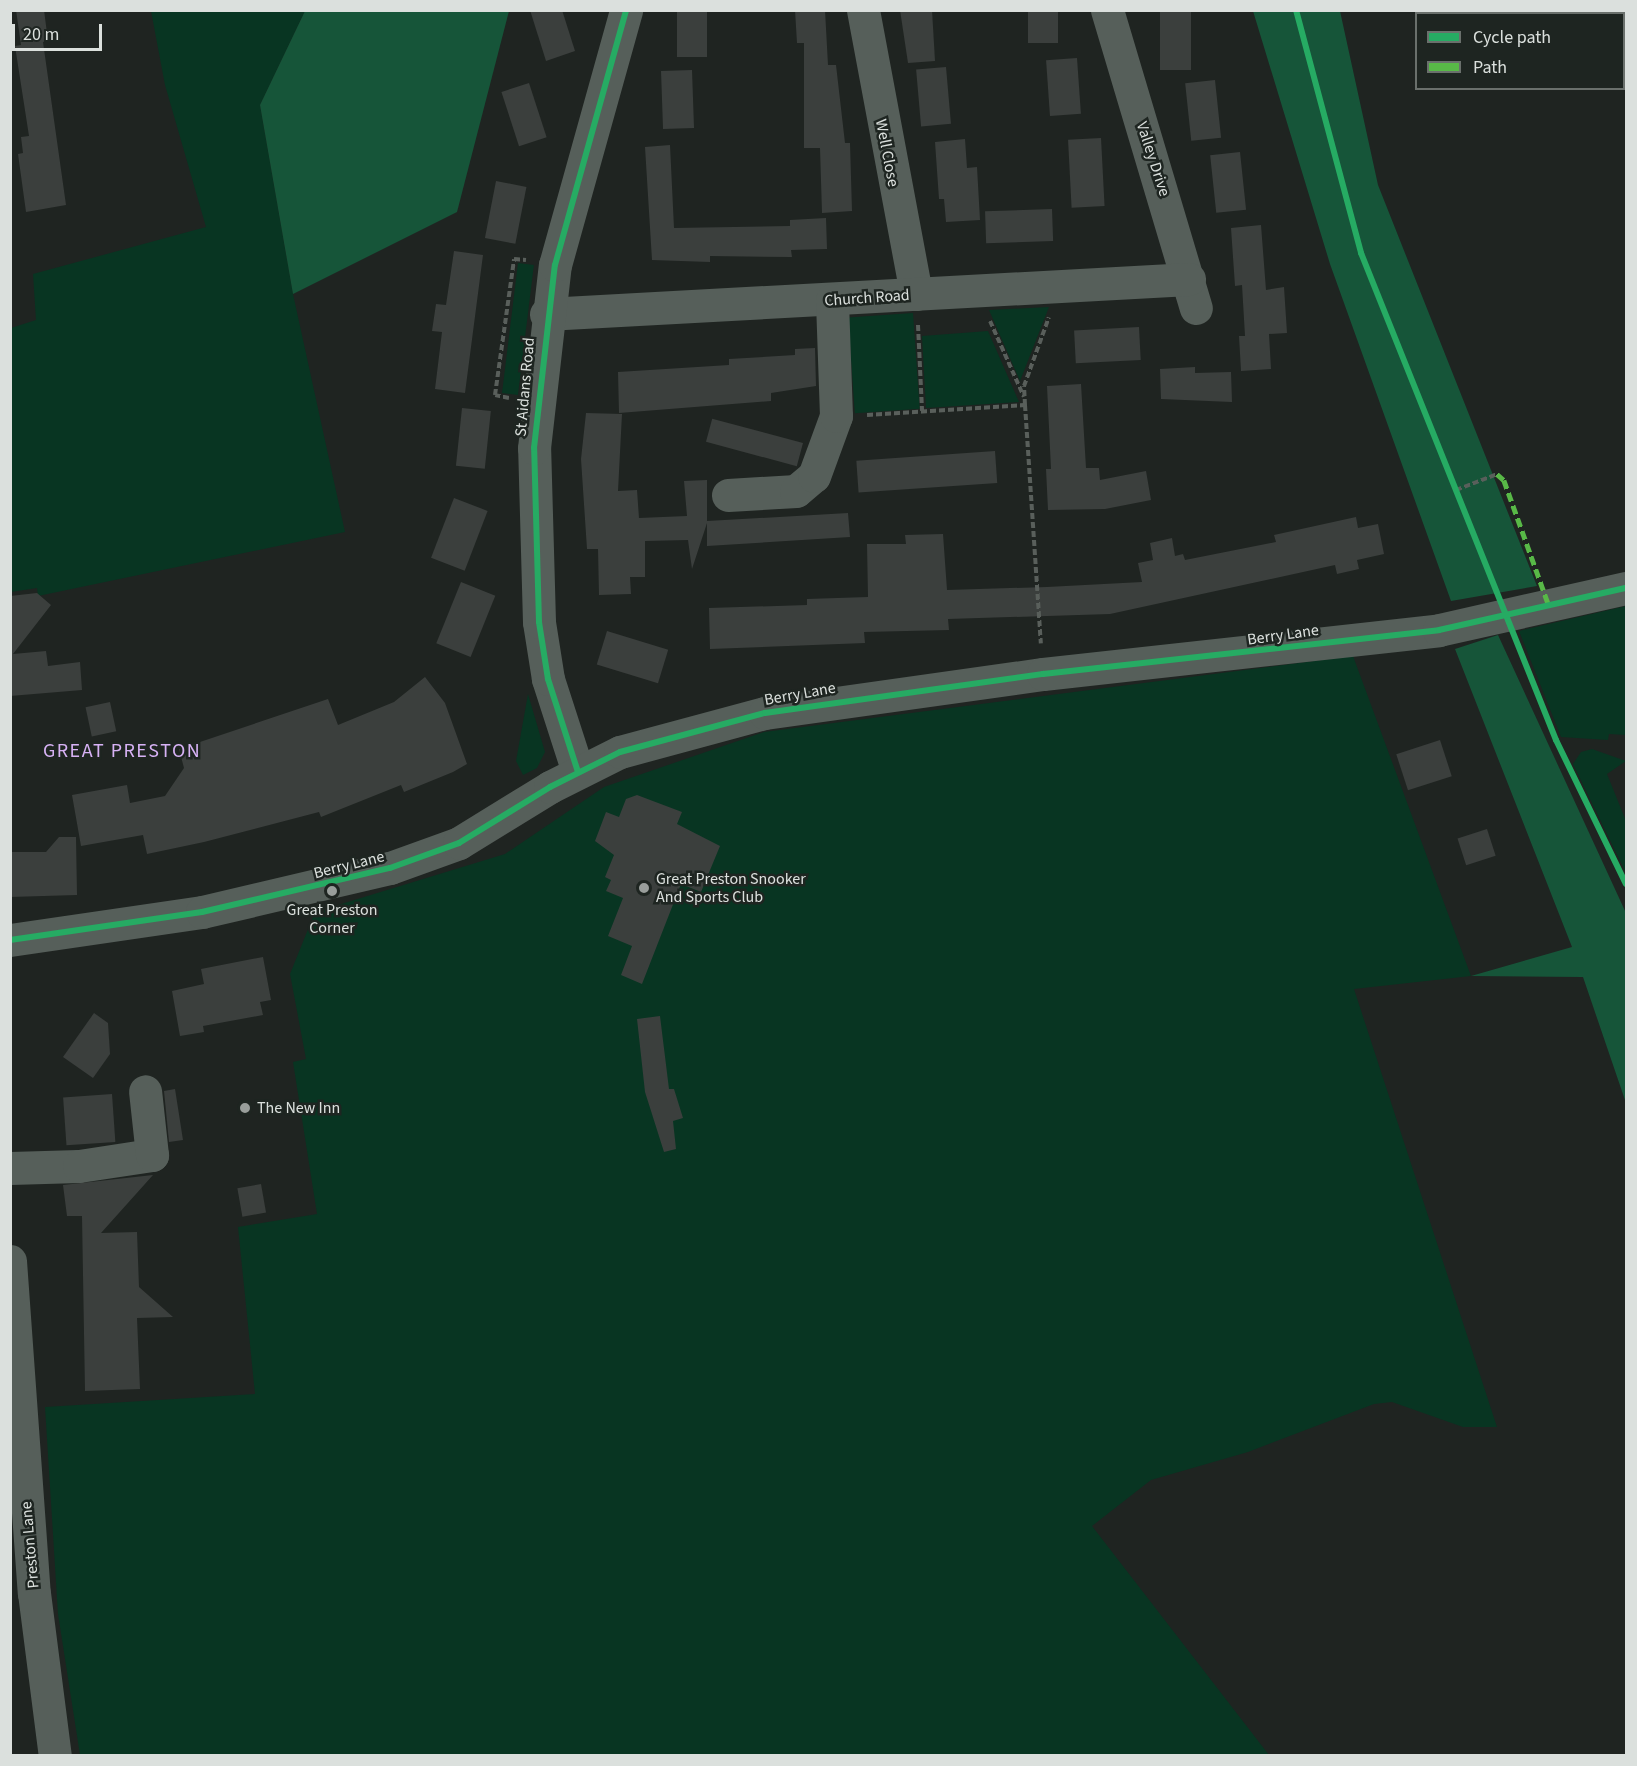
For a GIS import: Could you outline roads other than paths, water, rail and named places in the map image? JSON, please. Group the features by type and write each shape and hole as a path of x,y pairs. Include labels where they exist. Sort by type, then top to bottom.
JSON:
{"street":[{"name":"St Aidans Road","path":"578,772 548,679 539,622 533,507 537,402 546,314 555,265 626,10"},
{"name":"Well Close","path":"862,10 916,294"},
{"name":"Valley Drive","path":"1107,10 1192,294"},
{"name":"Church Road","path":"546,314 1060,286 1192,294"},
{"path":"728,495 804,488 814,476 836,416 832,300"},
{"name":"Berry Lane","path":"10,940 202,912 390,868 459,843 578,772 620,752 765,713 1042,674 1439,630 1626,588"},
{"path":"10,1168 79,1166 152,1155 145,1091"},
{"name":"Preston Lane","path":"10,1261 34,1593 55,1755"}],"place":[{"name":"Great Preston Snooker And Sports Club","path":"644,888"},
{"name":"Great Preston Corner","path":"332,891"},
{"name":"The New Inn","path":"245,1108"}],"district":[{"name":"GREAT PRESTON","path":"122,751"}]}
